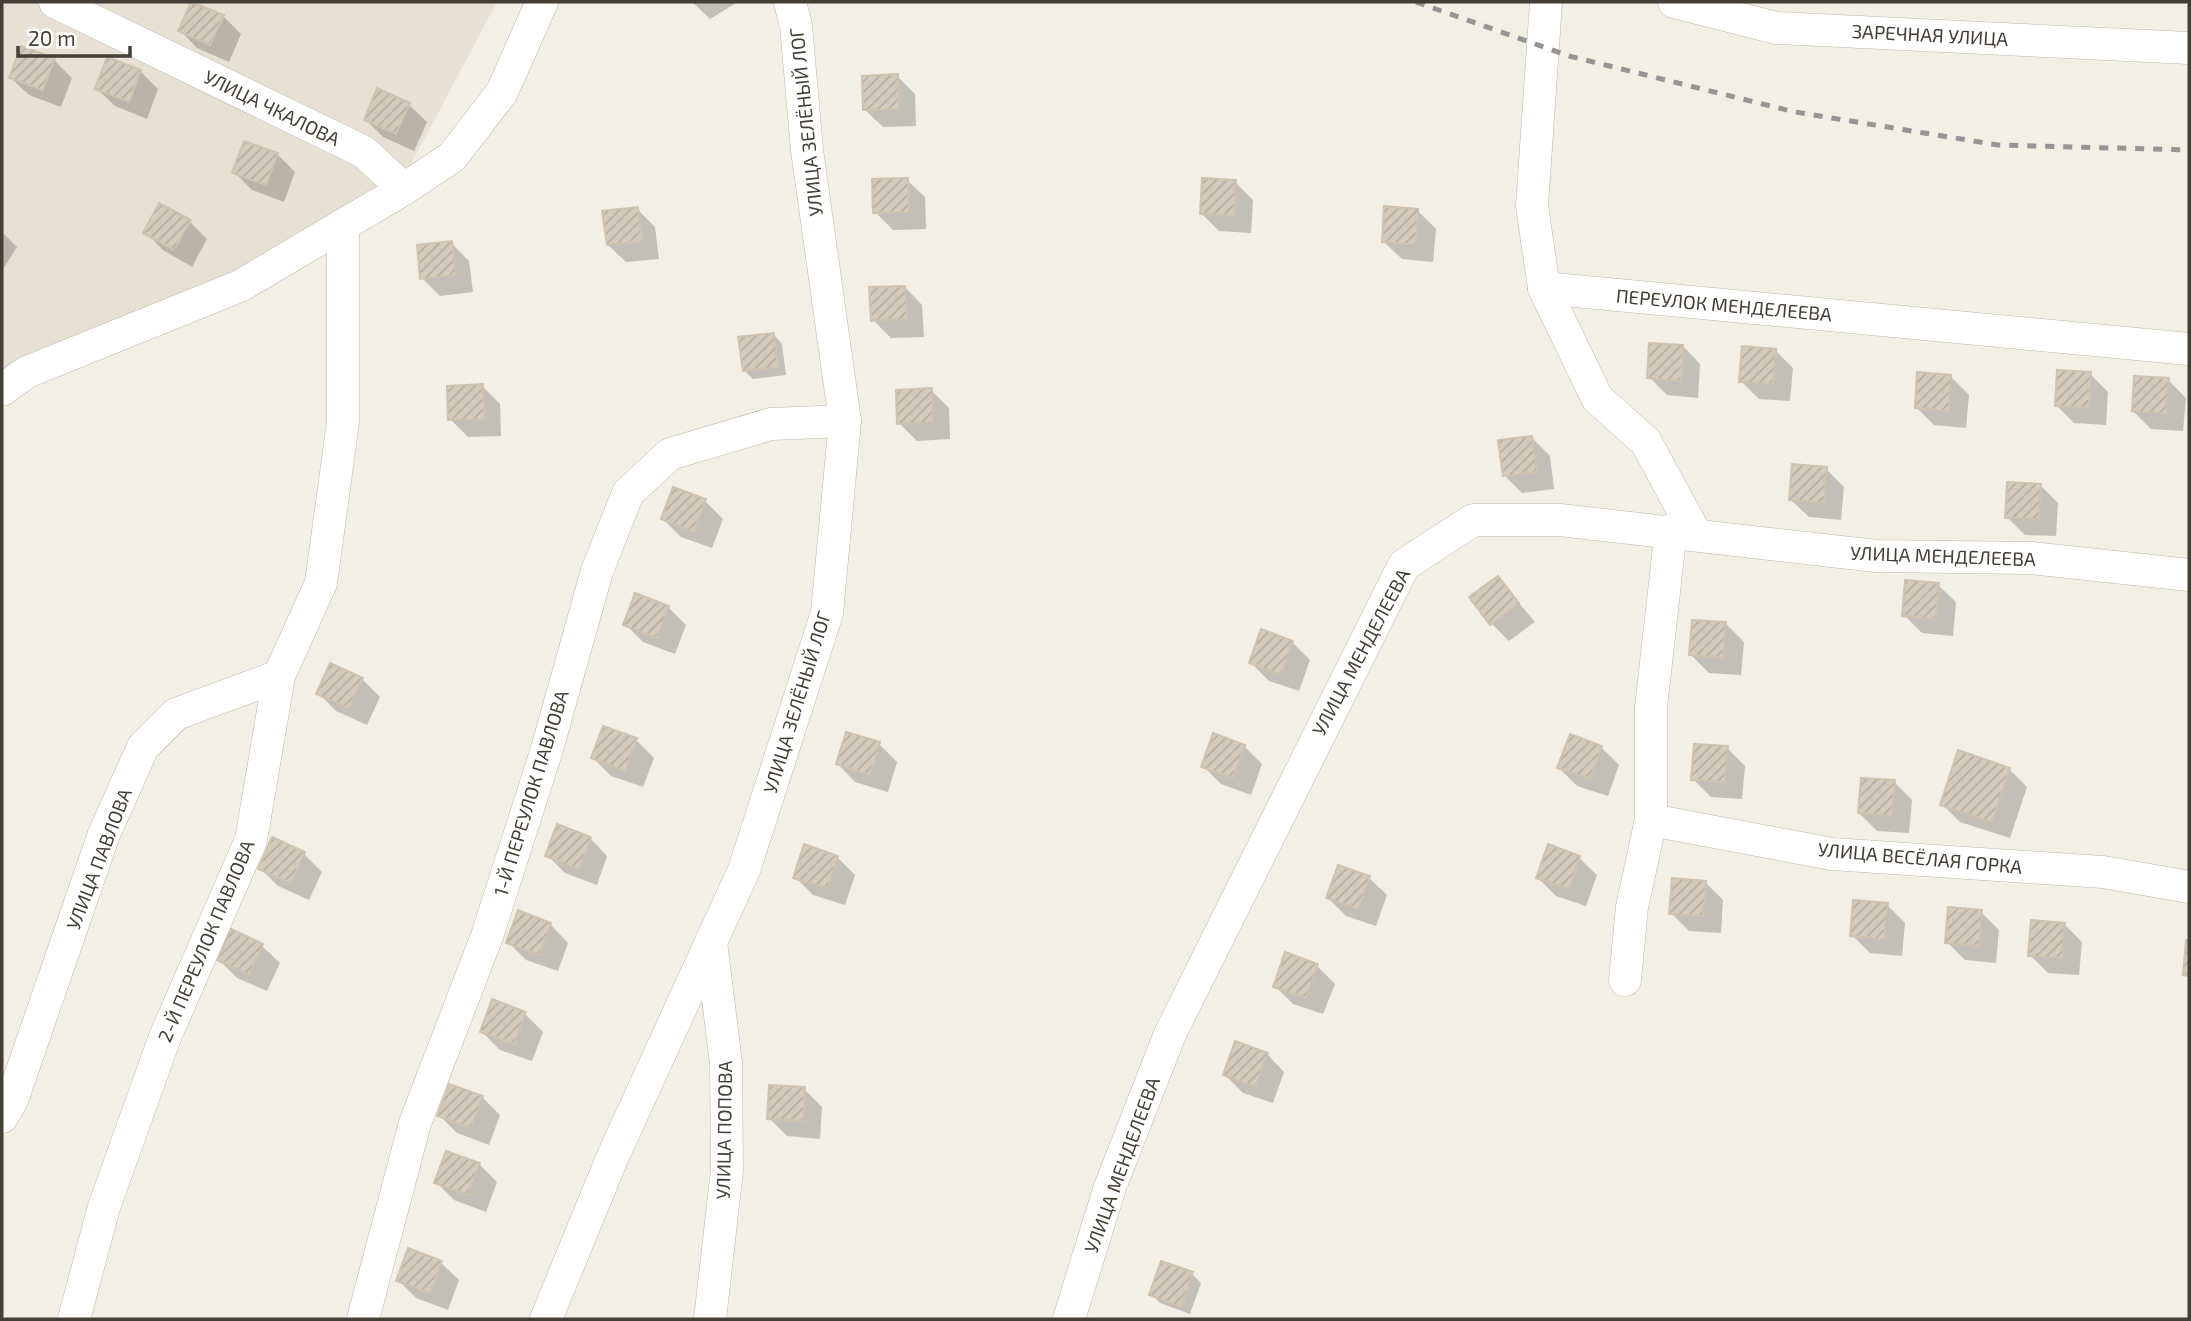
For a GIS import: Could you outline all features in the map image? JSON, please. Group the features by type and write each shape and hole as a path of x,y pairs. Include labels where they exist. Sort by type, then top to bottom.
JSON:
{"street":[{"name":"УЛИЦА ЧКАЛОВА","path":"55,2 364,152 404,190"},
{"path":"2,390 27,372 240,286 404,190 452,157 502,92 542,2"},
{"name":"УЛИЦА ЗЕЛЁНЫЙ ЛОГ","path":"547,1319 613,1156 744,870 827,613 845,421 807,150 796,26 790,2"},
{"path":"1546,2 1532,206 1544,288 1597,398 1646,442 1683,532 1651,707 1651,820 1632,907 1625,980"},
{"name":"ЗАРЕЧНАЯ УЛИЦА","path":"1674,2 1776,28 2189,48"},
{"name":"2-Й ПЕРЕУЛОК ПАВЛОВА","path":"74,1319 104,1207 165,1037 251,840 279,676 321,583 343,422 343,225"},
{"name":"ПЕРЕУЛОК МЕНДЕЛЕЕВА","path":"1544,288 2189,349"},
{"name":"1-Й ПЕРЕУЛОК ПАВЛОВА","path":"363,1319 415,1123 487,936 547,749 597,570 628,493 670,454 771,424 845,421"},
{"name":"УЛИЦА МЕНДЕЛЕЕВА","path":"1069,1319 1110,1187 1170,1034 1404,565 1473,520 1560,520 1876,556 2031,558 2189,575"},
{"name":"УЛИЦА ПАВЛОВА","path":"2,1117 12,1100 104,834 143,747 176,714 279,676"},
{"name":"УЛИЦА ВЕСЁЛАЯ ГОРКА","path":"1651,820 1832,854 2103,872 2189,887"},
{"name":"УЛИЦА ПОПОВА","path":"710,1319 727,1170 726,1063 711,942"}],"shaded area":[{"path":"2,2 497,2 403,179 2,397"}],"building":[{"path":"191,2 224,15 210,45 178,31"},
{"path":"21,46 55,58 43,90 9,78"},
{"path":"107,57 141,70 129,102 95,89"},
{"path":"898,74 899,109 863,110 862,76"},
{"path":"377,88 410,103 396,134 364,120"},
{"path":"244,141 278,153 266,185 232,173"},
{"path":"908,178 909,212 873,213 872,179"},
{"path":"1202,178 1236,180 1234,216 1200,214"},
{"path":"159,203 191,220 174,250 143,233"},
{"path":"1384,206 1418,209 1416,245 1382,242"},
{"path":"638,207 642,241 607,245 602,211"},
{"path":"452,241 456,275 420,279 417,245"},
{"path":"905,286 907,319 871,321 869,287"},
{"path":"774,333 778,367 743,371 738,337"},
{"path":"1649,343 1683,345 1681,381 1647,378"},
{"path":"1742,346 1776,349 1773,384 1739,382"},
{"path":"2057,370 2091,372 2089,408 2055,406"},
{"path":"1917,372 1951,375 1949,411 1915,408"},
{"path":"2134,376 2169,378 2166,414 2132,411"},
{"path":"483,384 484,419 448,420 447,386"},
{"path":"932,388 933,422 897,424 896,390"},
{"path":"1532,436 1537,472 1503,476 1498,440"},
{"path":"1792,464 1827,467 1824,503 1789,500"},
{"path":"2007,482 2041,484 2039,519 2005,518"},
{"path":"673,487 706,499 694,532 661,519"},
{"path":"1498,576 1519,603 1490,625 1469,597"},
{"path":"1905,580 1939,583 1936,619 1902,616"},
{"path":"635,593 669,606 657,638 623,625"},
{"path":"1692,620 1726,622 1723,658 1689,655"},
{"path":"1261,629 1293,641 1281,675 1249,663"},
{"path":"330,663 363,678 349,708 316,694"},
{"path":"603,726 637,738 625,771 591,758"},
{"path":"846,732 880,742 870,775 836,764"},
{"path":"1213,733 1245,745 1233,778 1201,767"},
{"path":"1570,734 1602,746 1590,779 1557,768"},
{"path":"1694,744 1728,746 1725,782 1691,780"},
{"path":"1958,750 2010,768 1992,822 1940,805"},
{"path":"1861,778 1895,780 1892,816 1858,813"},
{"path":"557,824 591,837 579,869 545,856"},
{"path":"272,837 305,852 291,883 258,869"},
{"path":"804,844 838,856 828,888 793,878"},
{"path":"1548,844 1580,856 1569,889 1536,878"},
{"path":"1338,865 1370,876 1358,909 1326,898"},
{"path":"1672,878 1706,881 1703,916 1669,914"},
{"path":"1853,900 1888,903 1884,939 1850,936"},
{"path":"1948,907 1982,910 1979,946 1945,943"},
{"path":"518,910 551,923 540,955 506,943"},
{"path":"2031,920 2065,923 2062,958 2028,956"},
{"path":"231,929 263,944 249,975 217,960"},
{"path":"2186,940 2189,940 2189,976 2183,975"},
{"path":"1285,952 1318,964 1306,998 1273,987"},
{"path":"492,999 526,1012 514,1044 480,1032"},
{"path":"1235,1041 1268,1053 1255,1087 1223,1075"},
{"path":"449,1084 483,1096 471,1128 437,1116"},
{"path":"769,1085 805,1087 803,1121 767,1119"},
{"path":"446,1151 480,1163 468,1195 434,1183"},
{"path":"408,1248 442,1261 430,1293 396,1281"},
{"path":"1161,1261 1193,1272 1182,1307 1149,1295"}],"railway":[{"path":"1416,2 1569,56 1795,112 1998,145 2189,150"}]}
